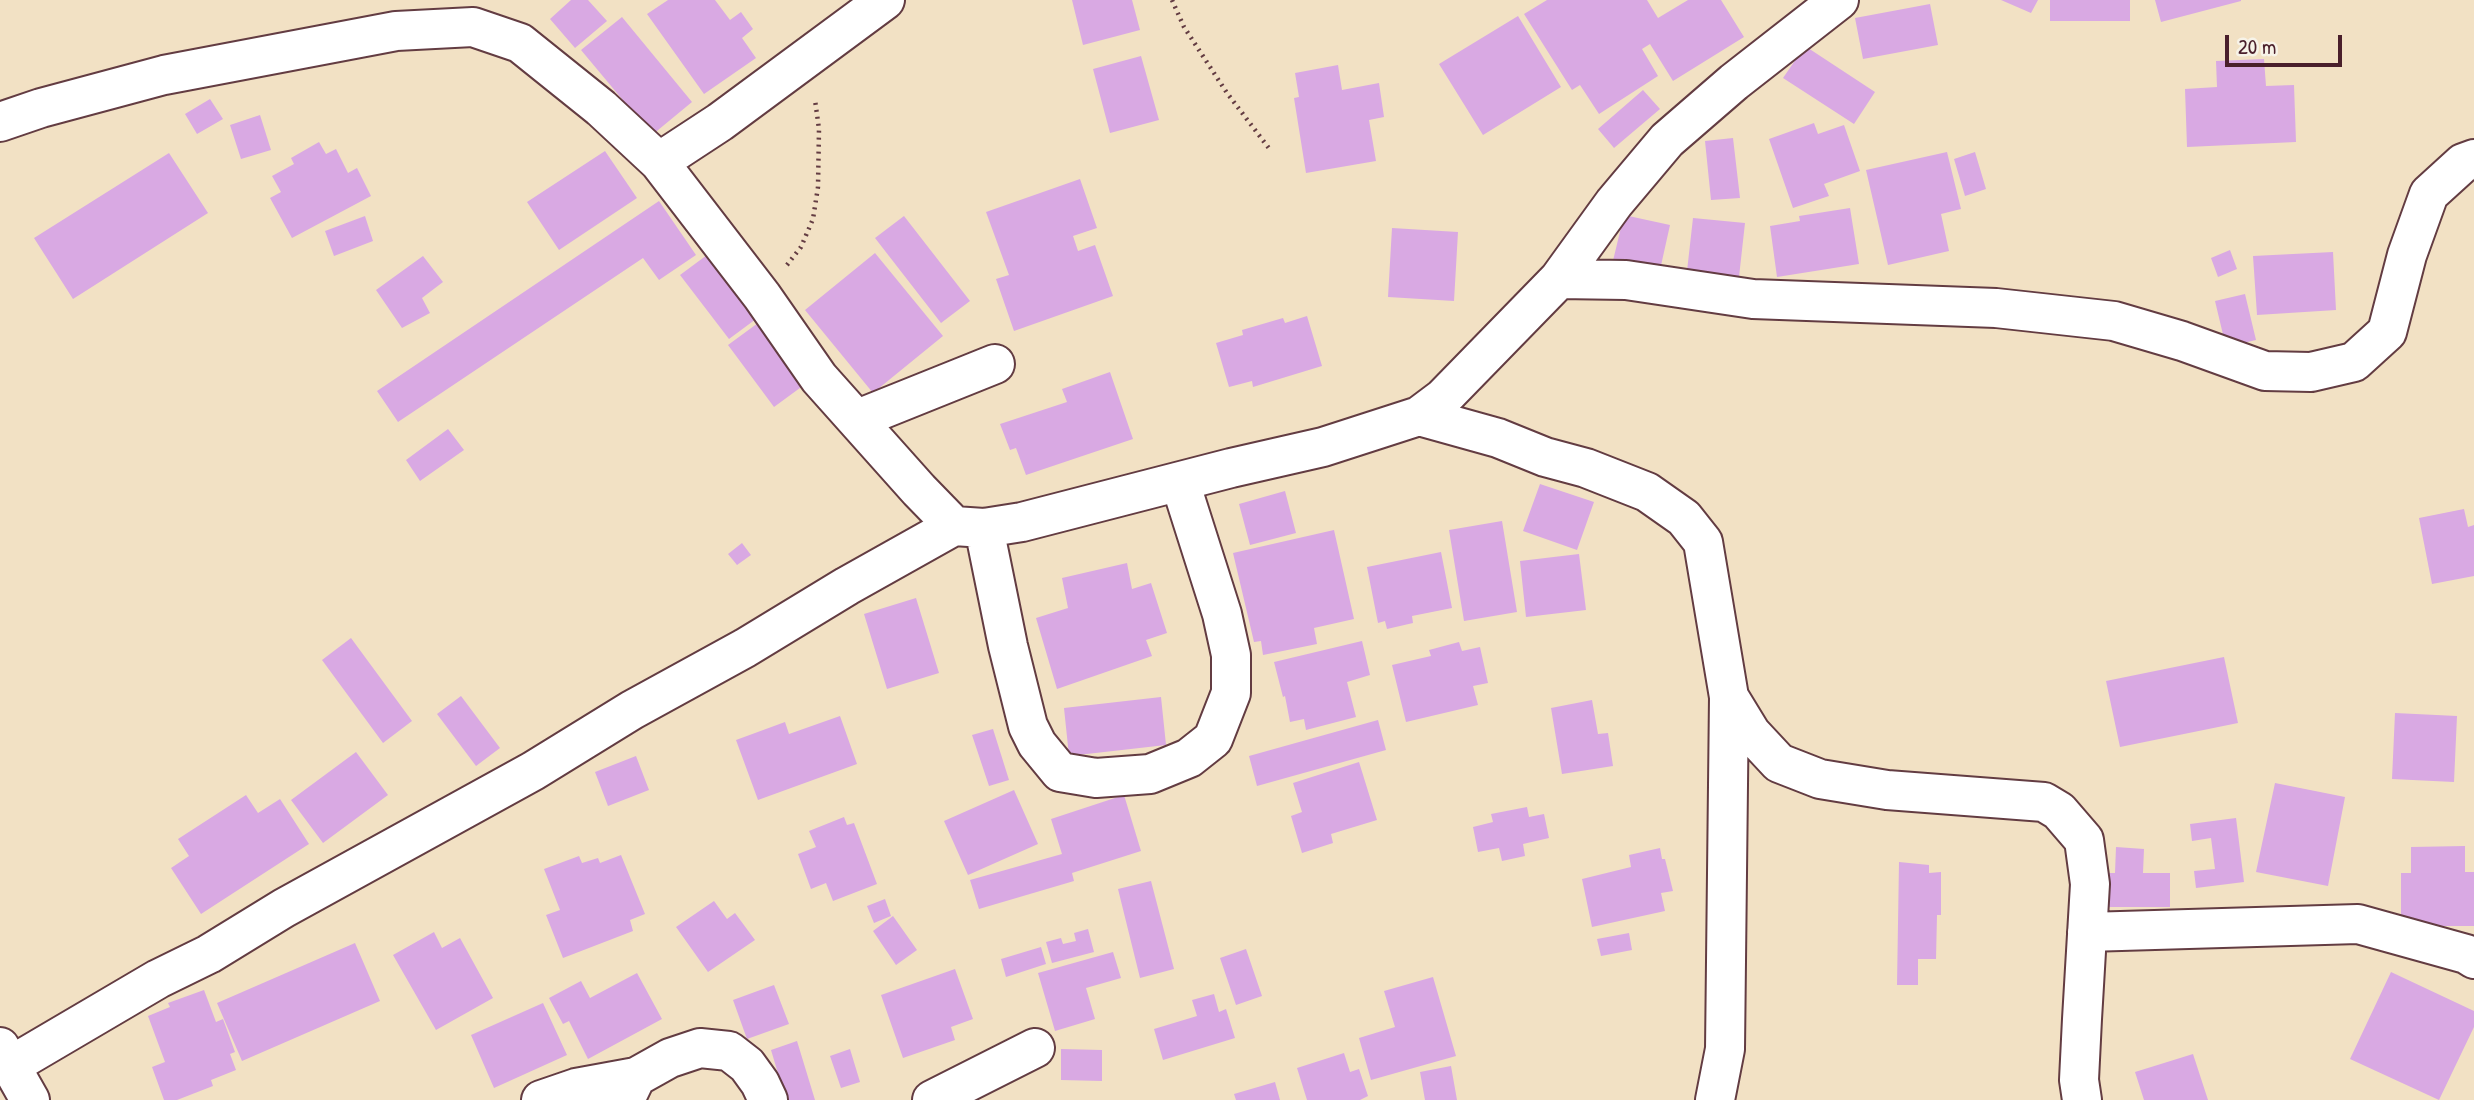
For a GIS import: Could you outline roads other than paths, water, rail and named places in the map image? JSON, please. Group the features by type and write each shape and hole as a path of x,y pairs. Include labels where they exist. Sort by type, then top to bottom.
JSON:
{"street":[{"path":"659,162 720,122 885,0"},
{"path":"30,1100 5,1057 209,954 284,908 533,771 632,710 745,648 847,586 969,527 1022,522 1323,447 1419,416 1460,381 1559,279 1614,203 1667,140 1734,82 1839,0"},
{"path":"0,122 41,108 164,75 396,31 473,27 520,43 601,108 659,162 762,296 819,378 919,490 969,527 1008,646 1028,726 1037,744 1060,772 1096,778 1150,774 1189,758 1213,739 1231,693 1231,655 1222,614 1180,482"},
{"path":"1559,279 1626,280 1753,299 1996,308 2114,321 2182,341 2265,372 2311,372 2354,362 2387,332 2407,255 2429,194 2463,163 2474,159"},
{"path":"858,419 995,364"},
{"path":"1419,416 1498,438 1647,492 1684,518 1703,542 1729,697 1725,1049 1715,1100"},
{"path":"1729,697 1751,733 1779,763 1820,779 1887,790 2044,803 2059,811 2084,840 2090,884 2080,1080 2082,1100"},
{"path":"2087,932 2358,924 2466,954 2474,959"},
{"path":"541,1100 576,1088 631,1089 670,1058 700,1048 729,1051 747,1065 768,1100"},
{"path":"932,1100 1035,1048"}]}
